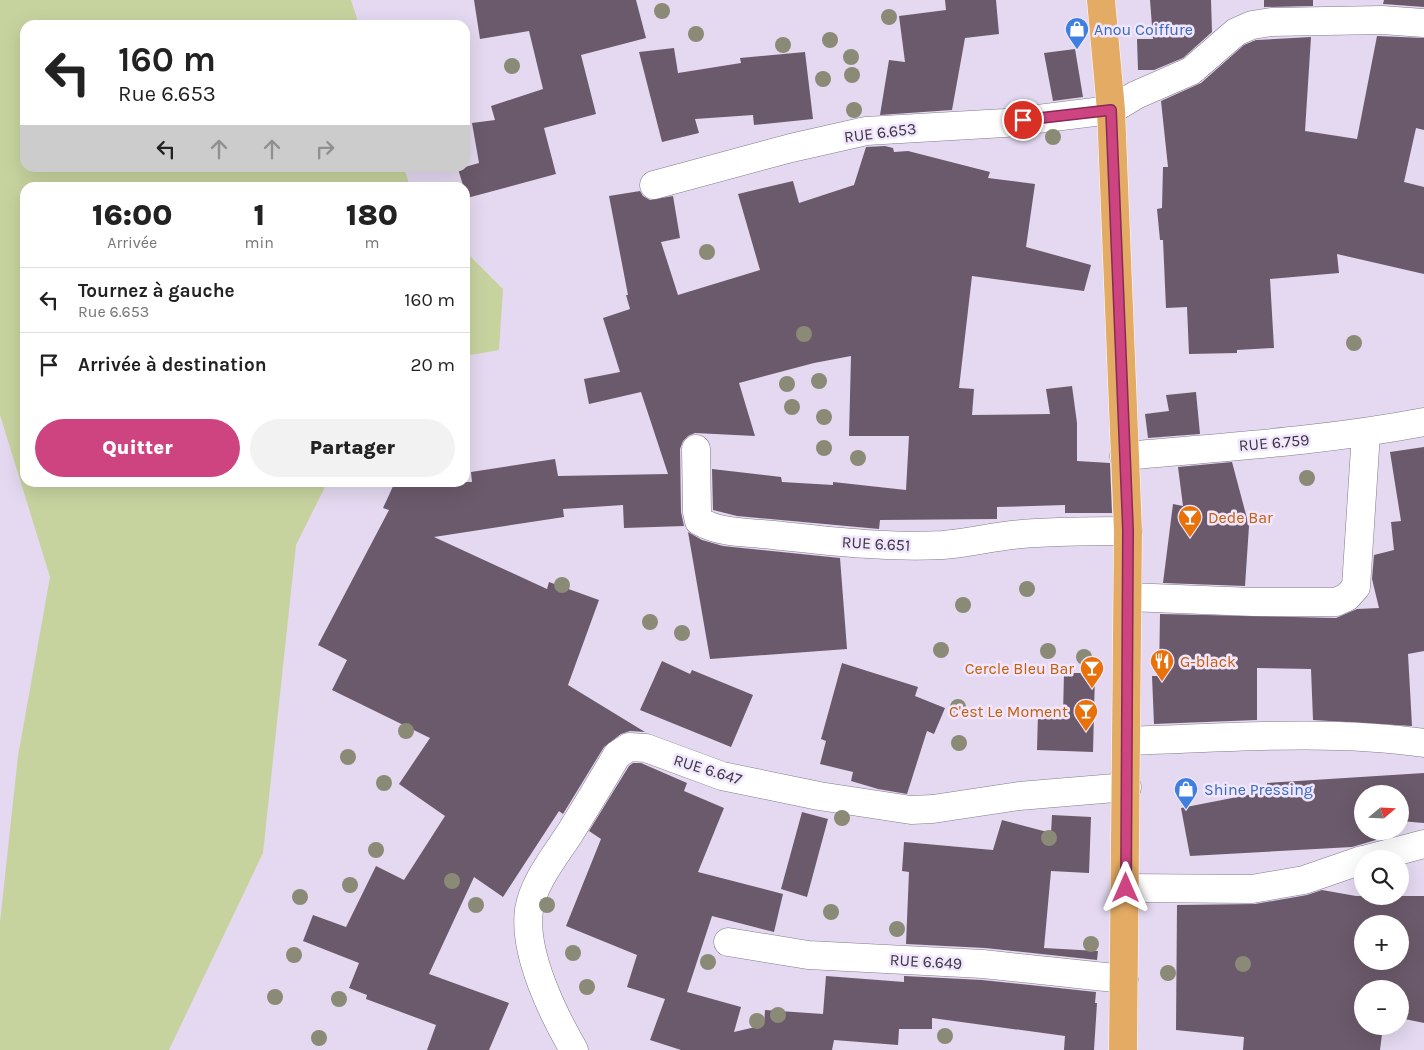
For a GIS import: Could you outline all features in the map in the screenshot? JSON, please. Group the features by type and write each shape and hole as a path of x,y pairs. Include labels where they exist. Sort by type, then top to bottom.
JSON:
{"highway":[{"path":"1101,0 1111,110 1128,530 1128,740 1123,1050"}],"street":[{"path":"1111,110 1136,95 1191,71 1236,32 1252,25 1271,22 1382,20 1424,23"},
{"name":"RUE 6.653","path":"654,186 791,148 866,131 1005,123 1111,110"},
{"name":"RUE 6.759","path":"1124,456 1270,444 1366,433 1424,422"},
{"path":"1128,597 1253,602 1336,602 1347,597 1356,587 1366,433"},
{"name":"RUE 6.651","path":"696,448 697,512 699,521 709,527 742,533 900,545 944,545 1031,533 1128,530"},
{"path":"1128,740 1305,737 1395,739 1424,743"},
{"name":"RUE 6.647","path":"574,1050 556,1019 541,983 530,940 529,910 538,885 617,755 629,747 646,748 722,776 819,796 911,810 933,809 1018,796 1127,787"},
{"path":"1401,850 1424,844"},
{"path":"1126,888 1252,890 1304,880 1354,863"},
{"name":"RUE 6.649","path":"728,942 808,955 983,964 1124,979"}],"green space":[{"path":"0,0 351,0 357,20 20,20 20,172 405,172 408,182 20,182 20,480 0,415"},
{"path":"470,256 503,289 499,350 470,355"},
{"path":"22,487 325,487 296,545 263,853 169,1050 0,1050 0,922 18,756 50,577"}],"building":[{"path":"474,0 636,0 646,38 581,55 596,114 544,128 556,174 470,197 470,182 462,182 459,172 470,172 470,166 479,163 472,123 495,120 491,106 543,89 529,31 480,39"},
{"path":"945,0 996,0 999,34 965,38 952,110 880,115 889,60 905,62 899,16 946,10"},
{"path":"1150,0 1211,0 1212,32 1183,58 1154,70 1138,70 1137,39 1153,39"},
{"path":"1264,0 1313,0 1313,6 1264,7"},
{"path":"1384,0 1424,0 1424,7 1383,4"},
{"path":"1377,36 1424,38 1424,130 1416,128 1404,182 1424,187 1424,274 1337,254 1339,273 1270,279 1274,348 1237,350 1237,353 1189,354 1187,307 1166,308 1163,240 1160,240 1157,209 1162,208 1163,167 1168,167 1161,101 1201,83 1244,45 1256,40 1311,37 1305,131 1357,139"},
{"path":"674,48 678,73 741,63 740,58 805,52 813,119 754,125 753,115 695,119 699,133 662,142 639,52"},
{"path":"1075,49 1083,97 1053,101 1044,53"},
{"path":"885,146 893,148 894,152 908,151 990,172 988,178 1035,184 1026,247 1091,265 1084,291 972,276 959,388 974,389 972,415 1050,414 1046,389 1072,386 1077,423 1077,461 1110,463 1112,513 1065,513 1065,505 997,507 997,519 880,520 879,529 737,516 713,510 712,469 781,477 782,482 833,485 833,482 906,490 909,436 849,436 851,356 814,363 739,383 755,436 695,433 683,441 680,449 681,512 684,526 624,528 623,505 563,509 564,517 434,537 547,589 549,582 599,600 568,685 645,732 630,731 621,734 604,747 563,814 559,811 503,897 474,877 429,974 509,1003 489,1050 427,1050 436,1025 366,999 367,995 349,988 359,963 303,941 313,915 346,927 376,866 404,880 445,816 399,784 430,738 332,690 347,660 318,645 389,510 383,508 393,487 470,487 470,482 472,482 471,472 555,459 558,476 668,474 641,392 589,404 584,379 620,372 603,318 630,309 609,196 640,191 643,196 650,200 673,196 680,238 661,242 678,295 760,270 738,194 793,181 799,203 854,185 866,147"},
{"path":"1196,392 1200,434 1148,438 1145,414 1169,411 1166,395"},
{"path":"1424,447 1424,651 1408,654 1412,726 1313,720 1311,669 1257,668 1257,720 1154,724 1152,676 1159,676 1160,614 1336,618 1357,609 1379,608 1372,579 1374,555 1394,550 1391,522 1401,521 1390,452"},
{"path":"1232,462 1249,526 1245,586 1163,583 1173,504 1183,506 1178,467"},
{"path":"688,532 702,540 723,546 840,558 847,649 710,659"},
{"path":"662,661 690,674 692,670 753,695 731,747 640,710"},
{"path":"842,663 918,687 915,696 945,708 934,734 927,731 907,794 878,789 851,781 853,772 820,764 826,741 821,739"},
{"path":"1064,673 1095,673 1093,752 1037,750 1038,714 1063,715"},
{"path":"633,763 641,763 687,783 684,791 724,808 698,872 783,894 774,932 712,916 687,992 741,1007 734,1032 764,1025 765,1010 823,1014 826,976 904,982 904,976 982,980 1096,992 1094,1050 1064,1050 1065,1036 932,1018 932,1029 899,1029 898,1045 834,1040 832,1050 681,1050 650,1040 665,999 627,987 637,955 566,926 601,839 589,831 629,766"},
{"path":"1424,773 1424,823 1409,822 1409,785 1354,785 1354,840 1376,840 1352,847 1190,856 1181,808 1268,791 1267,783"},
{"path":"802,812 828,819 807,897 781,889"},
{"path":"1052,815 1091,817 1089,873 1051,871 1044,948 1098,951 1097,960 985,948 906,944 909,872 902,871 904,842 993,850 1002,820 1051,833"},
{"path":"1322,890 1354,896 1354,905 1409,905 1409,896 1424,896 1424,1023 1409,1020 1409,980 1354,980 1354,1035 1382,1035 1380,1050 1243,1050 1244,1037 1176,1030 1177,905 1255,904 1307,895"}],"place":[{"name":"Anou Coiffure","path":"1077,50"},
{"name":"Dede Bar","path":"1190,538"},
{"name":"G-black","path":"1162,682"},
{"name":"Cercle Bleu Bar","path":"1092,689"},
{"name":"C'est Le Moment","path":"1086,732"},
{"name":"Shine Pressing","path":"1186,810"}],"route":[{"path":"1023,120 1111,110 1128,530 1126,888"}]}
